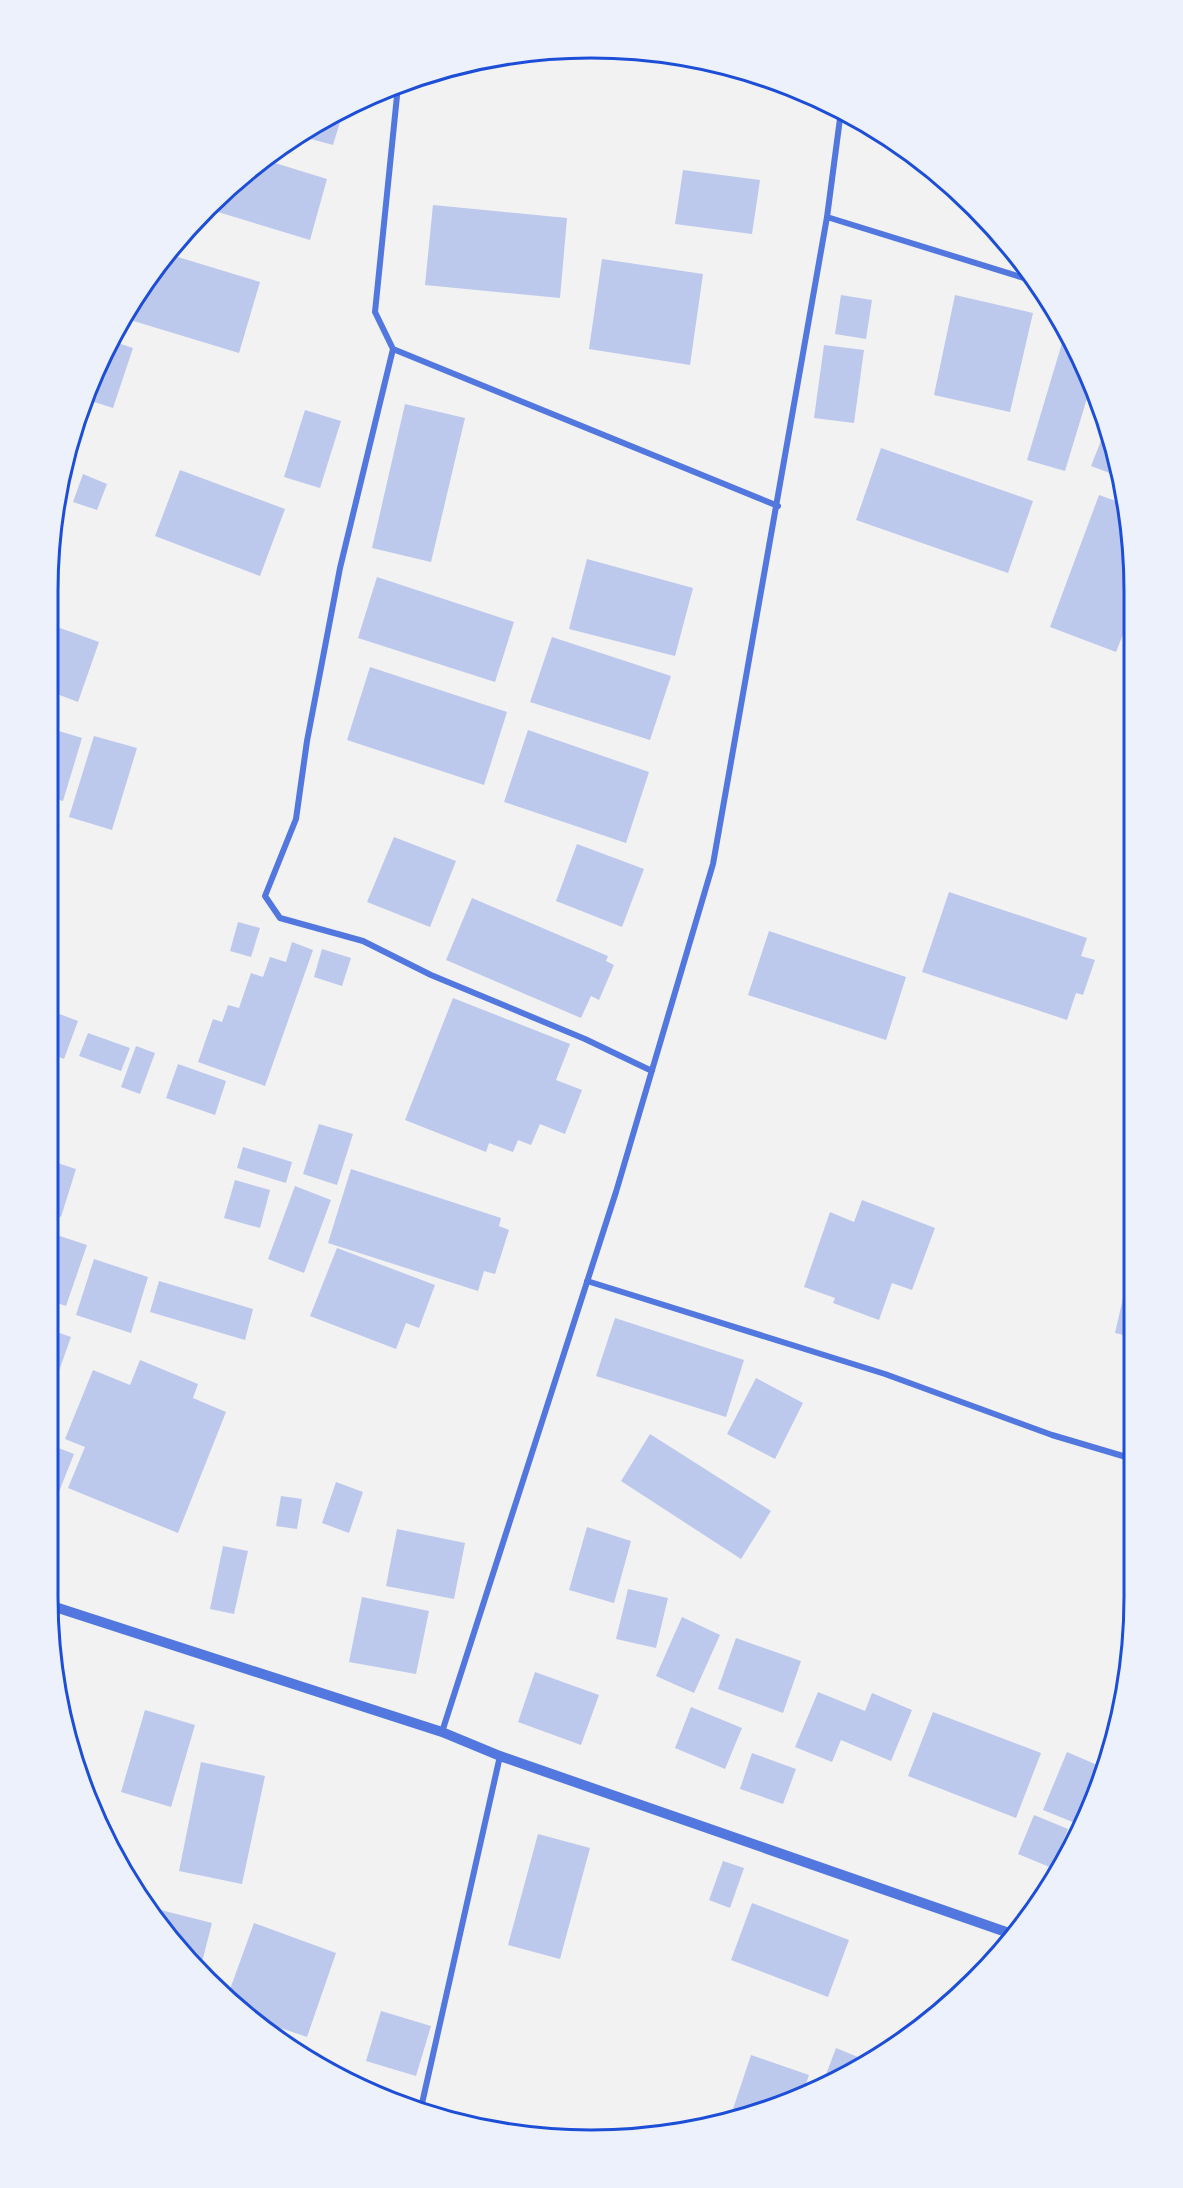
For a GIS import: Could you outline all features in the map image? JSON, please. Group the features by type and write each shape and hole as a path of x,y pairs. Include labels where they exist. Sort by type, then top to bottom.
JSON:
{"street":[{"path":"397,96 375,312 393,349 340,568 307,741 296,819 265,896 280,918 363,940 431,975 585,1039 652,1071"},
{"path":"442,1732 616,1192 713,864 778,506 827,217 840,120"},
{"path":"827,217 1022,278"},
{"path":"393,349 778,506"},
{"path":"587,1281 885,1374 1052,1435 1124,1456"},
{"path":"59,1608 442,1732 500,1756 1005,1932"},
{"path":"422,2102 500,1756"}],"building":[{"path":"340,122 333,145 310,139"},
{"path":"275,163 327,179 310,240 218,212"},
{"path":"683,170 760,180 752,234 675,224"},
{"path":"433,205 567,218 560,298 425,285"},
{"path":"177,257 260,282 239,353 133,321 148,295"},
{"path":"602,259 703,274 690,365 589,349"},
{"path":"841,295 872,300 866,339 835,334"},
{"path":"955,295 1033,313 1010,412 934,395"},
{"path":"1062,342 1087,397 1065,471 1027,460"},
{"path":"120,344 133,348 113,408 94,402"},
{"path":"824,345 864,350 854,423 814,418"},
{"path":"405,404 465,418 431,562 372,548"},
{"path":"305,410 341,421 320,488 284,477"},
{"path":"1102,439 1111,473 1091,466"},
{"path":"881,448 1033,501 1008,573 856,520"},
{"path":"180,470 285,509 260,576 155,536"},
{"path":"83,474 107,484 97,510 73,502"},
{"path":"1099,495 1116,501 1123,557 1124,632 1116,652 1050,627"},
{"path":"587,559 693,588 675,656 569,629"},
{"path":"377,577 514,622 495,682 358,638"},
{"path":"58,627 99,642 78,702 58,694"},
{"path":"552,637 671,676 650,740 530,702"},
{"path":"370,667 507,712 484,785 347,740"},
{"path":"528,730 649,772 626,843 504,802"},
{"path":"58,731 82,738 63,801 58,800"},
{"path":"94,736 137,748 112,830 69,817"},
{"path":"394,837 456,861 430,927 367,902"},
{"path":"577,844 644,869 622,927 556,901"},
{"path":"949,892 1087,938 1081,956 1095,960 1083,995 1076,993 1067,1020 922,972"},
{"path":"472,898 608,956 606,961 614,965 599,1000 591,996 581,1018 446,960"},
{"path":"238,922 260,928 251,957 230,951"},
{"path":"769,931 906,977 886,1040 748,995"},
{"path":"292,942 313,950 265,1086 198,1062 213,1019 222,1022 228,1005 239,1008 251,973 263,977 270,957 286,962"},
{"path":"322,949 351,958 342,986 314,977"},
{"path":"453,998 570,1044 556,1080 582,1090 565,1134 540,1124 531,1145 518,1140 513,1152 489,1143 486,1152 405,1120"},
{"path":"58,1013 78,1021 64,1059 58,1057"},
{"path":"88,1033 130,1048 121,1071 79,1056"},
{"path":"136,1046 155,1053 140,1094 121,1087"},
{"path":"178,1064 226,1081 215,1115 166,1098"},
{"path":"319,1124 353,1134 337,1185 303,1174"},
{"path":"243,1147 292,1162 286,1183 237,1168"},
{"path":"58,1163 76,1169 61,1217 58,1216"},
{"path":"351,1169 501,1218 499,1226 509,1230 495,1274 484,1271 478,1291 328,1243"},
{"path":"235,1180 270,1190 260,1228 224,1218"},
{"path":"295,1186 331,1200 304,1273 268,1259"},
{"path":"862,1200 935,1228 912,1290 892,1283 879,1320 833,1303 835,1298 804,1287 830,1212 854,1222"},
{"path":"58,1235 87,1245 66,1306 58,1303"},
{"path":"337,1248 435,1285 419,1328 406,1323 396,1349 310,1316"},
{"path":"94,1259 148,1277 131,1333 76,1315"},
{"path":"159,1281 253,1309 245,1340 150,1312"},
{"path":"1124,1294 1124,1335 1115,1333"},
{"path":"615,1318 744,1360 726,1417 596,1376"},
{"path":"58,1332 71,1337 58,1374"},
{"path":"140,1360 198,1384 193,1398 226,1412 178,1533 68,1488 85,1447 65,1439 93,1370 130,1385"},
{"path":"756,1378 803,1403 775,1459 727,1434"},
{"path":"650,1434 771,1511 741,1559 621,1481"},
{"path":"58,1448 74,1454 58,1494"},
{"path":"336,1482 363,1492 349,1533 322,1523"},
{"path":"281,1496 302,1499 297,1529 276,1526"},
{"path":"587,1527 631,1541 614,1603 569,1590"},
{"path":"397,1529 465,1543 454,1599 386,1586"},
{"path":"223,1546 248,1551 234,1614 210,1609"},
{"path":"628,1589 668,1598 656,1648 616,1639"},
{"path":"362,1597 429,1611 416,1674 349,1662"},
{"path":"682,1617 720,1635 694,1693 656,1676"},
{"path":"736,1638 801,1661 783,1713 718,1689"},
{"path":"535,1672 599,1695 581,1745 518,1722"},
{"path":"818,1692 865,1711 872,1693 912,1710 891,1761 841,1740 832,1762 795,1747"},
{"path":"691,1707 742,1728 725,1769 675,1748"},
{"path":"145,1710 195,1725 171,1807 121,1792"},
{"path":"933,1712 1041,1753 1016,1818 908,1776"},
{"path":"1067,1752 1097,1765 1074,1823 1043,1810"},
{"path":"752,1753 796,1769 783,1804 740,1789"},
{"path":"201,1762 265,1776 242,1884 179,1871"},
{"path":"1034,1815 1068,1829 1050,1867 1018,1854"},
{"path":"538,1834 590,1848 560,1959 508,1945"},
{"path":"723,1861 744,1868 730,1908 709,1900"},
{"path":"752,1903 849,1940 828,1997 731,1960"},
{"path":"161,1910 212,1923 203,1960"},
{"path":"254,1923 336,1953 307,2037 278,2027 230,1988"},
{"path":"381,2011 431,2026 416,2076 366,2061"},
{"path":"836,2048 859,2057 827,2075"},
{"path":"751,2055 809,2075 806,2084 733,2110"}]}
